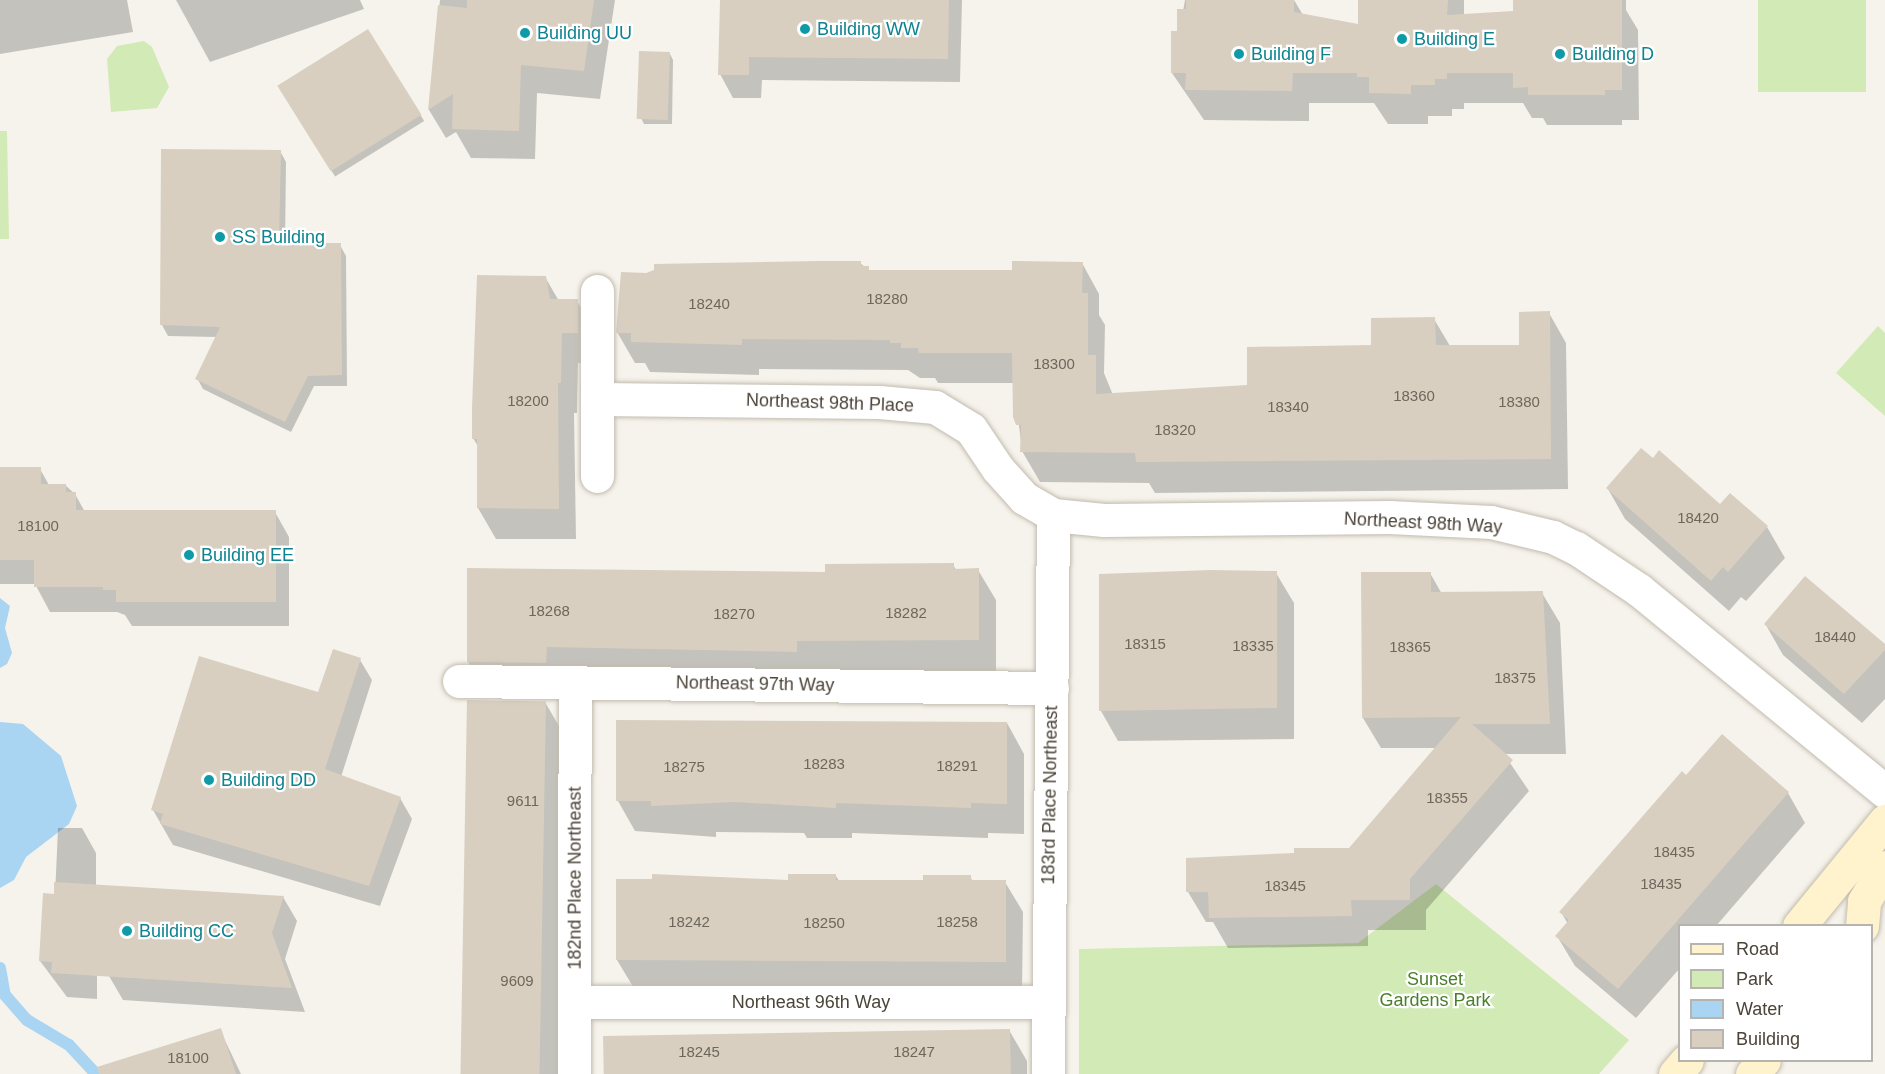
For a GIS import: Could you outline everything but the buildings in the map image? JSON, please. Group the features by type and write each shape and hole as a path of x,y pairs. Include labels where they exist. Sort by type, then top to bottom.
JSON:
{"main road":[{"path":"1801,924 1885,821"},
{"path":"1862,924 1864,901 1885,867"},
{"path":"1873,933 1885,918"},
{"path":"1675,1074 1685,1062"},
{"path":"1752,1074 1762,1062"}],"street":[{"path":"597,291 597,477"},
{"name":"Northeast 98th Place","path":"597,399 868,402 935,407 971,429 998,469 1024,498 1053,515"},
{"name":"183rd Place Northeast","path":"1048,1074 1053,515"},
{"name":"Northeast 98th Way","path":"1053,515 1104,520 1401,518 1491,522 1553,537 1576,548 1639,590 1885,792"},
{"name":"Northeast 97th Way","path":"459,681 1052,688"},
{"name":"182nd Place Northeast","path":"574,1074 575,682"},
{"name":"Northeast 96th Way","path":"575,1002 1048,1002"}],"green space":[{"path":"1758,0 1866,0 1866,92 1758,92"},
{"path":"144,41 152,47 169,87 157,108 111,112 107,59 117,46"},
{"path":"0,131 7,131 9,239 0,239"},
{"path":"1878,326 1885,333 1885,416 1836,373"},
{"name":"Sunset Gardens Park","path":"1436,884 1629,1040 1599,1074 1079,1074 1079,949 1358,943"}],"water":[{"path":"0,598 10,606 5,628 12,653 7,664 0,668"},
{"path":"0,722 23,724 61,756 77,806 69,824 26,857 14,880 0,888"}],"waterway":[{"path":"0,968 5,995 27,1020 69,1045 96,1074"}],"place":[{"name":"Building WW","path":"805,29"},
{"name":"Building UU","path":"525,33"},
{"name":"Building E","path":"1402,39"},
{"name":"Building F","path":"1239,54"},
{"name":"Building D","path":"1560,54"},
{"name":"SS Building","path":"220,237"},
{"name":"Building EE","path":"189,555"},
{"name":"Building DD","path":"209,780"},
{"name":"Building CC","path":"127,931"}]}
